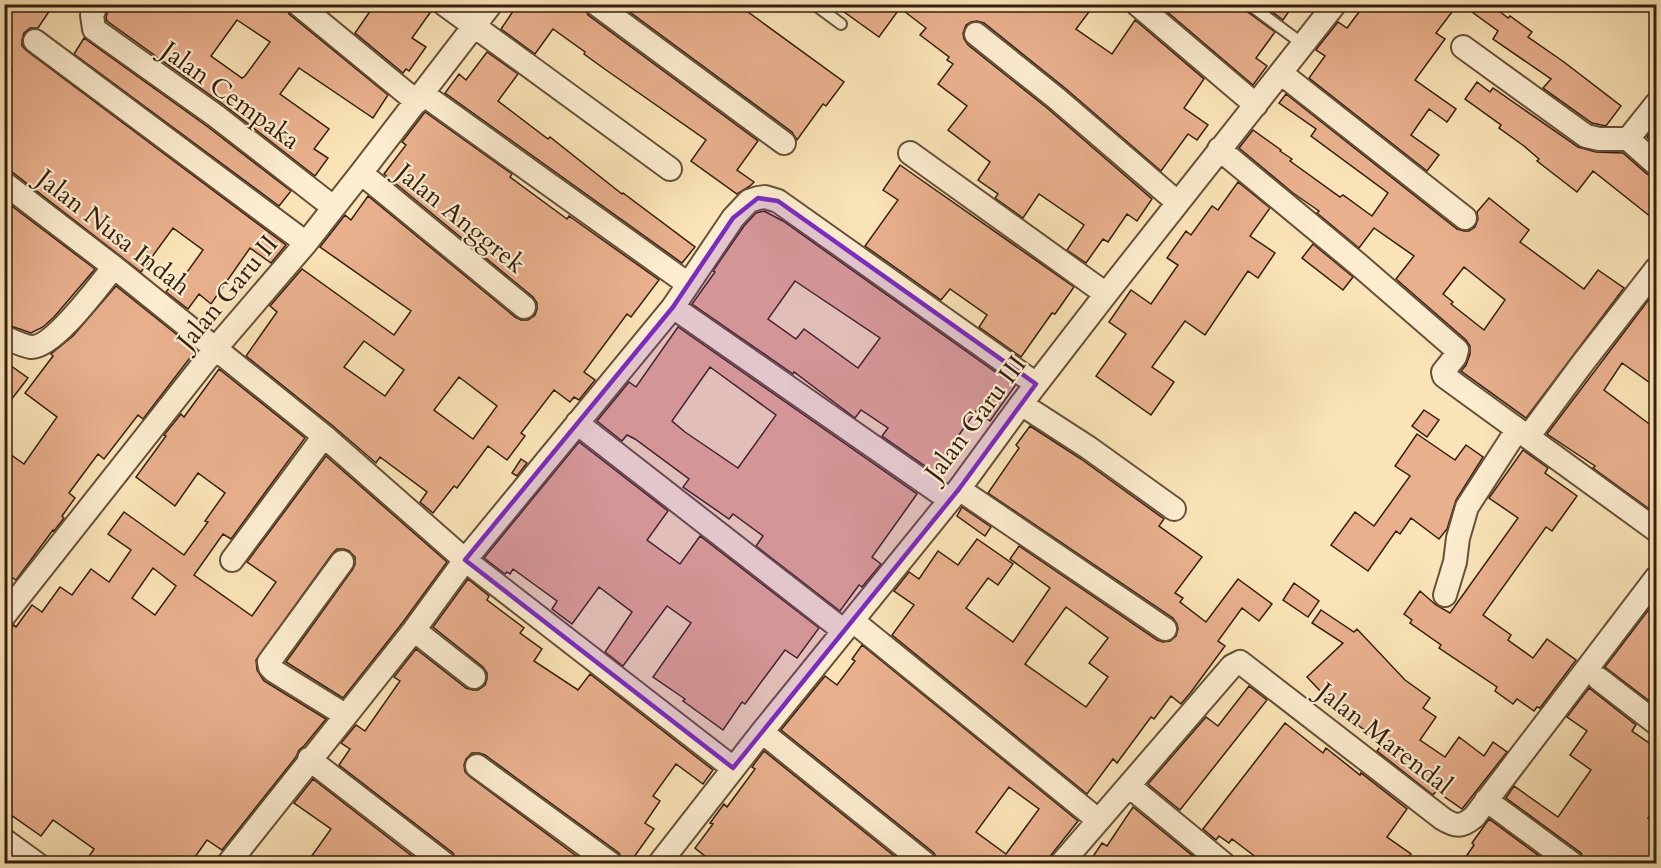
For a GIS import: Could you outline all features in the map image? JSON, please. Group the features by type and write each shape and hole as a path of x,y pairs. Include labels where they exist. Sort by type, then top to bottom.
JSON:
{"street":[{"name":"Jalan Cempaka","path":"97,4 92,15 94,29 216,116 333,207"},
{"path":"298,4 420,98 688,284"},
{"path":"444,4 670,169"},
{"name":"Jalan Garu II","path":"7,608 215,350 306,243 491,4"},
{"path":"596,4 784,143"},
{"path":"1137,4 1256,105"},
{"name":"Jalan Garu III","path":"659,864 733,768 955,494 1036,384 1177,202 1282,74 1335,4"},
{"path":"976,34 1056,98 1177,202"},
{"path":"35,41 306,243"},
{"path":"1463,46 1586,136 1599,140 1628,139 1656,164"},
{"path":"1282,74 1465,218"},
{"path":"1628,139 1656,104"},
{"path":"1219,149 1457,350 1455,357 1443,372 1444,376 1656,530"},
{"path":"910,153 1106,294"},
{"name":"Jalan Anggrek","path":"361,173 524,307"},
{"name":"Jalan Nusa Indah","path":"4,183 114,267 324,436 465,560 733,768"},
{"path":"238,860 309,759 414,630 465,560 673,306 733,218 749,201 771,198 778,201 1036,384"},
{"path":"4,337 31,347 46,344 69,321 114,267"},
{"path":"1445,595 1467,507 1656,269"},
{"path":"673,306 955,494 1165,629"},
{"path":"1021,404 1089,448 1174,509"},
{"path":"577,423 848,626 1098,820"},
{"path":"231,560 324,436"},
{"path":"342,562 269,662 274,671 345,715"},
{"name":"Jalan Marendal","path":"1061,864 1232,666 1240,662 1451,824 1461,826 1474,818 1656,578"},
{"path":"414,630 474,677"},
{"path":"1599,679 1656,723"},
{"path":"762,732 926,864"},
{"path":"309,759 445,864"},
{"path":"477,765 611,864"},
{"path":"1129,786 1215,861"},
{"path":"1486,800 1573,864"},
{"path":"4,840 37,864"}],"lane":[{"path":"814,4 841,24"},
{"path":"1248,4 1304,45"}],"highlighted area":[{"path":"758,198 778,201 1036,384 959,489 733,768 465,560 673,307 733,218"}],"building":[{"path":"4,4 54,4 38,28 30,28 24,33 22,46 286,245 271,263 250,248 211,304 199,294 188,309 166,292 176,279 180,282 203,250 173,228 141,272 12,172 4,170 4,82 12,71 4,65"},
{"path":"110,4 285,4 289,14 388,95 373,118 299,68 280,94 329,129 314,149 328,158 315,176 224,105 107,21","holes":["237,20 270,42 242,78 211,56"]},
{"path":"375,4 431,4 432,10 412,38 426,47 409,71 406,69 403,73 355,33"},
{"path":"518,4 583,4 588,15 758,141 737,170 754,182 737,194 691,161 706,140 606,70 553,29 535,54 501,29"},
{"path":"619,4 737,4 844,82 826,106 823,104 797,140 792,132"},
{"path":"833,4 1095,4 1076,29 1112,54 1135,20 1204,79 1184,108 1208,125 1197,140 1188,134 1161,171 1065,88 984,23 977,21 966,25 963,33 968,45 1047,108 1152,199 1137,221 1127,214 1108,242 1103,239 1086,263 1067,250 1084,225 1039,194 1023,218 995,198 998,194 978,180 990,162 948,130 967,106 938,84 953,64 947,60 949,57 920,35 926,28 900,8 879,37"},
{"path":"1158,4 1242,4 1245,10 1275,32 1256,58 1267,66 1253,85"},
{"path":"1262,4 1294,4 1283,20"},
{"path":"1365,4 1458,4 1436,33 1445,39 1415,80 1456,109 1447,122 1429,109 1411,135 1439,155 1427,171 1309,78 1325,56 1316,50 1318,47 1338,22 1347,28"},
{"path":"1461,4 1490,4 1508,18 1510,16 1532,32 1528,37 1621,106 1606,126 1592,123 1543,88 1551,79 1493,39 1498,31"},
{"path":"84,38 208,127 291,191 279,206 74,54"},
{"path":"487,52 518,74 498,101 548,139 550,137 622,194 695,247 682,263 445,93 459,74 466,80"},
{"path":"1477,82 1490,92 1493,88 1578,147 1596,152 1623,153 1647,174 1656,177 1656,221 1593,171 1577,192 1537,161 1539,159 1499,128 1501,125 1465,99"},
{"path":"1286,94 1457,229 1469,231 1475,227 1478,219 1477,212 1489,198 1529,230 1520,242 1584,289 1598,270 1624,288 1526,418 1461,371 1470,354 1470,346 1466,340 1396,279 1414,256 1374,228 1359,248 1317,213 1319,211 1293,193 1239,148 1253,130 1292,159 1290,161 1340,197 1343,195 1372,216 1388,193 1311,136 1316,129 1279,103","holes":["1464,267 1505,300 1484,330 1451,304 1453,302 1443,294"]},
{"path":"425,112 512,174 510,177 567,219 569,216 659,280 631,317 627,314 584,372 595,380 579,400 574,397 570,402 554,390 521,433 525,436 507,460 488,446 457,488 454,486 433,513 420,502 427,492 380,457 376,463 246,356 277,312 270,306 302,269 394,335 411,311 320,247 345,215 351,220 368,196 515,317 528,320 535,315 537,303 533,297 384,174 406,145 402,142","holes":["364,341 404,370 385,396 344,367","459,377 497,406 473,439 434,410"]},
{"path":"1656,125 1656,146 1647,137"},
{"path":"900,165 1074,287 1055,314 1052,313 1021,357 979,327 987,315 950,289 941,300 865,246 898,200 883,190"},
{"path":"1238,182 1270,208 1250,236 1275,253 1258,278 1248,271 1205,335 1185,321 1152,367 1174,382 1151,415 1096,376 1126,334 1109,322 1131,290 1151,304 1178,265 1167,258 1186,231 1191,235 1212,206 1218,210"},
{"path":"9,204 95,269 54,317 43,327 31,333 11,326 4,320 4,209"},
{"path":"764,211 783,221 1015,386 990,421 976,411 949,449 953,453 938,475 882,436 888,428 861,410 855,418 794,372 793,374 692,304 744,226 756,213","holes":["795,281 880,338 858,368 804,329 796,339 768,319"]},
{"path":"1313,244 1353,277 1343,290 1302,258"},
{"path":"116,286 196,350 143,419 138,415 104,459 98,454 69,493 75,498 62,516 64,518 16,580 4,572 4,450 24,464 57,417 25,393 53,356 51,354 73,336"},
{"path":"1656,290 1656,387 1622,363 1604,390 1656,429 1656,514 1593,468 1595,466 1547,434"},
{"path":"678,327 917,494 872,557 881,564 862,587 859,585 840,611 756,546 763,536 733,514 729,519 683,487 689,479 635,439 627,435 622,441 597,421 629,382 636,387","holes":["710,367 776,415 738,468 672,421"]},
{"path":"4,361 28,378 4,409"},
{"path":"219,369 305,438 231,539 223,534 194,575 252,616 276,582 247,562 326,456 447,562 343,698 286,662 353,569 355,557 349,551 337,549 256,660 257,670 264,681 326,719 299,750 296,757 222,850 207,840 190,864 84,864 94,849 53,820 41,836 4,810 4,634 14,625 16,627 32,605 42,612 60,587 72,595 91,569 109,582 131,550 108,534 124,512 184,555 208,522 205,521 225,493 198,473 175,506 136,477 166,436 164,435 181,414 184,417","holes":["153,568 176,586 155,615 132,598"]},
{"path":"1424,410 1439,420 1427,437 1412,426"},
{"path":"1030,426 1081,459 1164,519 1159,526 1202,557 1175,593 1183,598 1180,602 1206,622 1238,579 1272,604 1259,621 1242,608 1218,641 1225,646 1181,704 1171,696 1154,719 1151,717 1117,763 1113,759 1087,794 892,635 914,605 894,591 909,572 919,579 938,551 958,565 977,539 1013,564 998,585 988,578 966,608 1013,642 1050,588 1010,559 1019,546 1157,640 1170,641 1176,636 1178,629 1173,618 988,493 1019,448 1016,445","holes":["1066,607 1108,638 1089,663 1108,677 1086,707 1025,664"]},
{"path":"1417,434 1455,460 1466,445 1483,457 1456,500 1447,529 1439,539 1411,518 1400,534 1396,531 1368,571 1331,545 1355,512 1374,526 1410,476 1395,466"},
{"path":"579,442 668,511 647,540 680,564 700,536 819,628 797,658 785,650 745,704 742,702 723,730 653,677 691,623 667,606 623,666 605,652 632,612 599,587 572,624 552,609 557,601 513,569 510,574 507,572 505,574 484,558"},
{"path":"1523,450 1548,468 1545,473 1577,496 1552,531 1546,527 1483,615 1511,635 1508,640 1533,658 1547,639 1576,660 1540,708 1537,707 1534,711 1517,699 1513,704 1495,691 1497,687 1439,648 1441,645 1410,623 1412,620 1404,614 1420,591 1436,605 1450,613 1518,518 1489,498"},
{"path":"521,459 527,463 517,476 512,473"},
{"path":"962,507 991,527 985,536 957,516"},
{"path":"468,579 489,596 487,600 524,628 520,633 542,649 534,661 578,690 590,674 713,770 703,784 676,764 653,796 660,801 645,823 654,829 629,864 624,864 619,853 485,755 472,753 466,759 465,772 587,864 458,864 453,853 339,765 350,749 341,743 356,725 365,731 400,681 394,677 416,649 466,688 478,690 485,685 487,673 483,667 433,627"},
{"path":"1294,583 1319,601 1308,617 1283,600"},
{"path":"1656,600 1656,706 1605,667"},
{"path":"1321,610 1354,632 1357,629 1405,680 1430,698 1423,708 1436,717 1420,740 1445,757 1459,737 1484,756 1493,742 1507,752 1462,809 1436,791 1433,795 1377,751 1383,743 1342,714 1307,677 1343,643 1312,623"},
{"path":"862,645 1078,821 1051,855 1048,864 939,864 934,853 781,730 825,676 837,685 855,661 852,659","holes":["1009,787 1039,809 1006,854 976,832"]},
{"path":"1249,686 1267,700 1180,810 1148,784 1206,717 1218,726"},
{"path":"1589,688 1636,725 1632,731 1656,748 1656,806 1648,818 1656,824 1656,864 1586,864 1581,853 1506,798 1514,786 1558,817 1591,770 1570,755 1587,731 1567,717"},
{"path":"1285,723 1323,753 1326,748 1407,809 1387,837 1411,854 1404,864 1265,864 1232,839 1229,843 1219,836 1216,840 1203,829"},
{"path":"764,751 904,864 715,864 695,848 713,824 710,823 724,804 727,807 755,769 752,767"},
{"path":"313,779 422,864 306,864 331,829 294,803"},
{"path":"1133,807 1200,862 1199,864 1088,864 1102,843 1107,846"},
{"path":"1489,819 1550,864 1461,864"}]}
